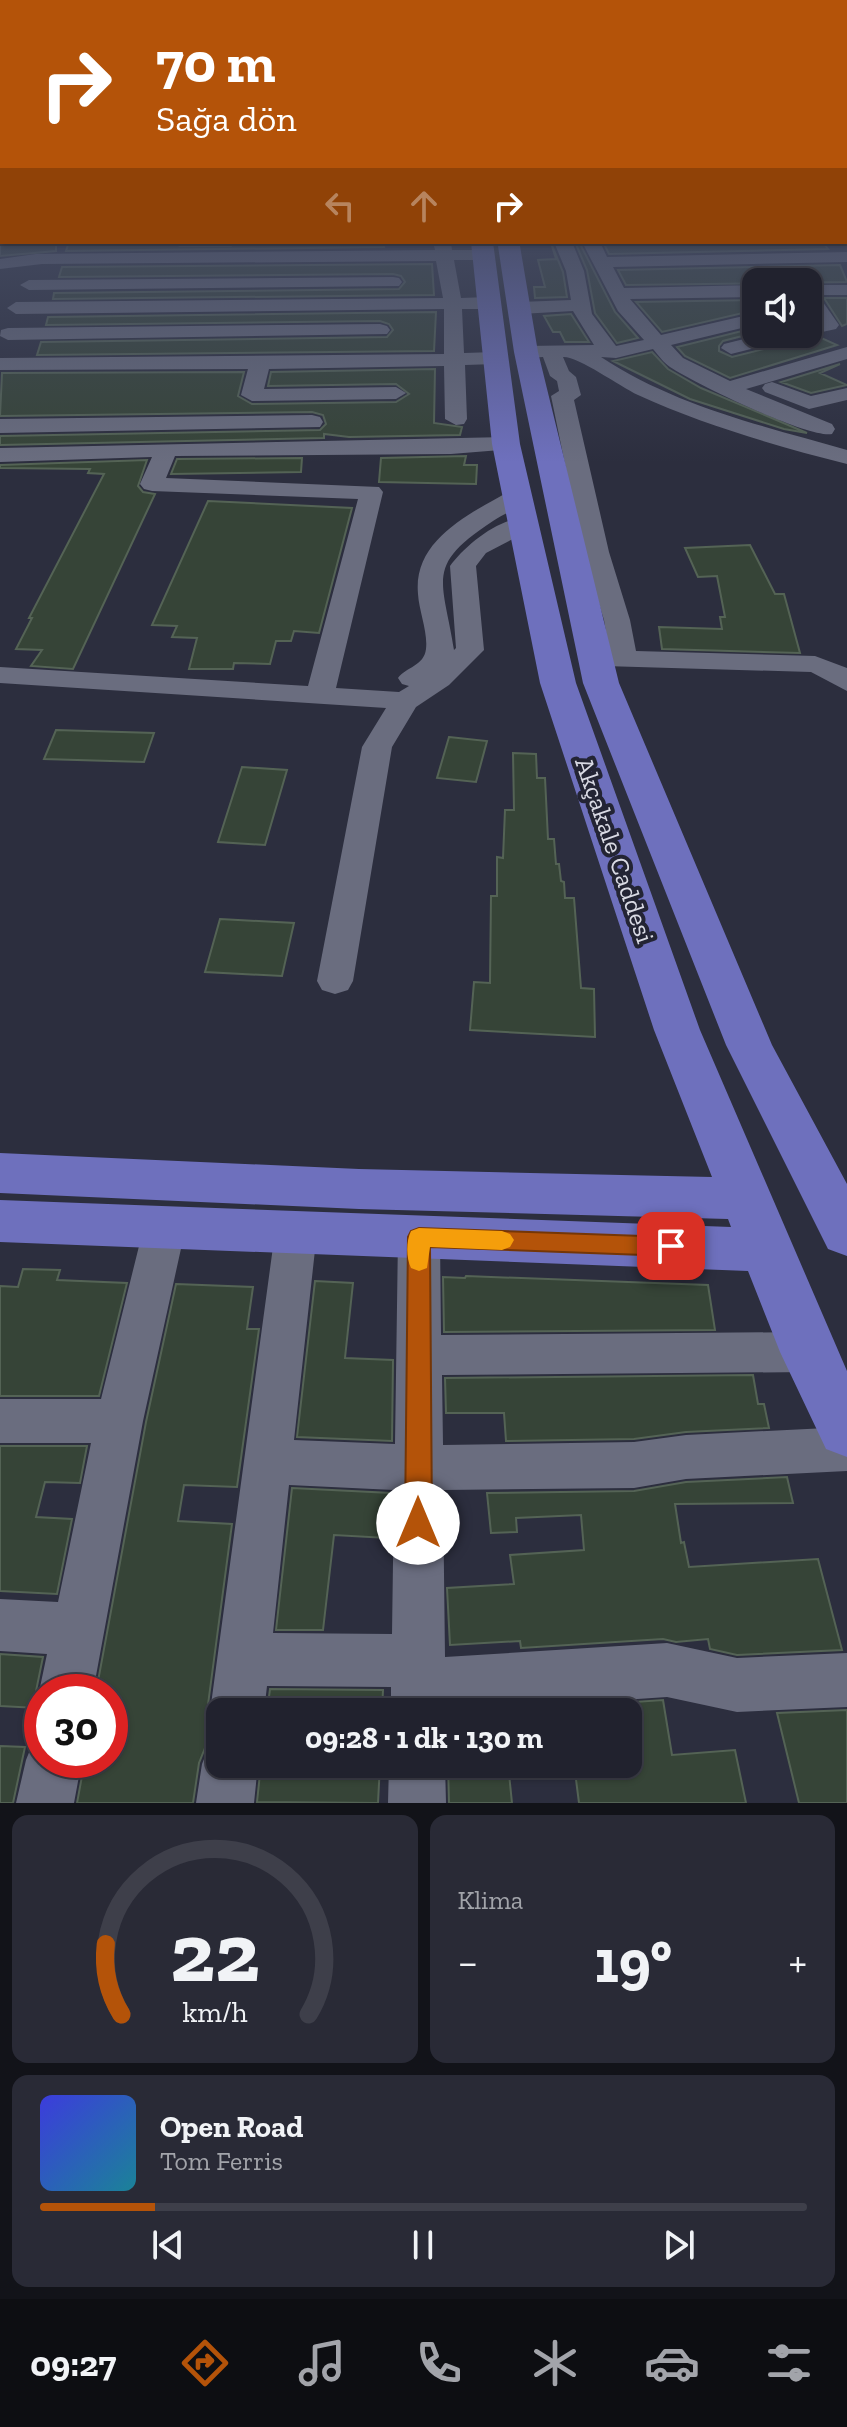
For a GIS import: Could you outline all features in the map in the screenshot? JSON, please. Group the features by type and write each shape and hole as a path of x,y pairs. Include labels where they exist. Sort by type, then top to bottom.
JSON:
{"main road":[{"name":"Akçakale Caddesi","path":"488,293 487,305 524,354 610,658 601,683 749,1045 847,1234"},
{"name":"Akçakale Caddesi","path":"524,354 506,444 563,698 677,1030 808,1352 847,1430"},
{"path":"0,1173 359,1189 746,1199"},
{"path":"0,1221 766,1250"}],"street":[{"path":"7,325 21,293"},
{"path":"202,347 217,293"},
{"path":"394,293 395,418"},
{"path":"478,293 487,305"},
{"path":"579,293 588,322 612,358 620,379 723,421 847,457"},
{"path":"621,293 656,344 676,362 800,421 847,434"},
{"path":"697,293 742,304"},
{"path":"822,302 847,307"},
{"path":"456,419 454,361 487,305"},
{"path":"7,325 215,307 581,305"},
{"path":"822,310 838,325"},
{"path":"0,364 202,347 394,346 454,361 577,350 612,358 742,322"},
{"path":"7,325 202,347 260,363 394,346"},
{"path":"676,362 742,345"},
{"path":"814,348 841,359"},
{"path":"727,388 841,359"},
{"path":"260,363 252,395 396,393"},
{"path":"753,380 809,403 847,394"},
{"path":"0,426 312,422"},
{"path":"0,455 360,446 445,449 506,444"},
{"path":"166,451 152,484 371,492 322,686"},
{"path":"0,675 322,686 398,684 426,673 440,650 431,585 433,562 466,527 520,510"},
{"path":"335,981 377,747 405,701 439,679 470,650 463,566 477,548 520,510"},
{"path":"610,658 815,664 835,672 847,682"},
{"path":"322,686 405,701"},
{"path":"69,1674 119,1421 165,1226"},
{"path":"239,1698 296,1232"},
{"path":"418,1686 419,1237"},
{"path":"419,1355 808,1352"},
{"path":"0,1421 119,1421"},
{"path":"269,1462 418,1468 634,1465 686,1457 847,1449"},
{"path":"0,1625 78,1630"},
{"path":"244,1659 418,1686 667,1670 737,1685 847,1680"},
{"path":"45,1803 50,1778"},
{"path":"225,1803 228,1778"},
{"path":"417,1778 417,1803"}],"building":[{"path":"54,293 434,295 53,299"},
{"path":"535,293 566,293 567,297 535,298"},
{"path":"591,293 605,293 615,312 638,338 617,343 595,313"},
{"path":"824,298 847,298 847,324 842,326"},
{"path":"742,300 742,313 662,332 636,302"},
{"path":"436,312 434,351 37,355 41,342 387,337 393,330 389,324 380,321 46,325 48,317"},
{"path":"571,314 589,342 565,342 560,332 553,332 544,316"},
{"path":"742,331 742,336 723,341 719,351 732,357 768,348 822,348 822,338 837,345 730,378 685,356 677,347"},
{"path":"652,352 668,369 701,388 807,433 784,429 690,399 613,361"},
{"path":"840,364 820,373 847,385 811,393 781,382"},
{"path":"435,369 434,423 462,427 460,435 349,437 324,434 324,438 0,445 0,436 320,430 326,424 323,415 312,412 0,416 2,373 244,372 238,396 252,404 396,402 409,394 396,384 268,386 271,372"},
{"path":"466,456 464,465 477,465 476,484 379,482 381,458"},
{"path":"302,458 301,472 171,474 177,459"},
{"path":"147,460 138,486 143,492 155,494 73,669 31,666 42,650 16,649 104,474 88,473 90,469 0,468 0,465"},
{"path":"208,501 352,508 319,633 294,631 291,641 276,641 270,664 234,663 233,669 189,669 197,638 172,637 177,626 152,625"},
{"path":"750,545 775,594 784,594 800,653 662,649 659,627 722,629 720,617 725,617 717,576 698,577 685,548"},
{"path":"56,730 154,733 144,762 44,759"},
{"path":"449,737 487,741 476,782 437,778"},
{"path":"513,753 536,754 537,778 545,778 548,839 554,839 556,864 559,864 561,881 564,882 565,898 574,898 581,988 594,989 595,1037 470,1030 474,982 490,983 491,896 497,896 497,857 503,858 505,810 514,810"},
{"path":"242,767 287,770 265,845 218,842"},
{"path":"220,919 294,923 282,976 205,972"},
{"path":"23,1269 60,1270 57,1280 127,1283 99,1396 0,1396 0,1286 18,1287"},
{"path":"443,1277 708,1285 715,1330 444,1332"},
{"path":"315,1281 353,1283 345,1358 393,1360 392,1441 297,1437"},
{"path":"176,1284 253,1287 247,1329 259,1329 237,1487 184,1485 178,1521 232,1524 209,1698 206,1698 206,1746 199,1763 193,1803 77,1803 82,1778 128,1778 128,1674 99,1674 146,1422"},
{"path":"753,1375 758,1404 764,1404 769,1428 686,1432 634,1439 506,1441 504,1413 446,1413 445,1378"},
{"path":"0,1446 87,1446 80,1483 45,1482 36,1517 72,1519 57,1594 0,1591"},
{"path":"787,1477 793,1503 675,1504 681,1543 684,1542 689,1567 818,1559 842,1650 737,1655 710,1649 708,1639 521,1648 520,1641 450,1645 447,1588 514,1584 510,1555 584,1550 581,1515 516,1518 517,1532 491,1533 487,1493 634,1491 686,1482"},
{"path":"292,1488 391,1493 387,1538 334,1535 323,1630 276,1630"},
{"path":"0,1654 43,1657 40,1674 24,1674 24,1707 0,1706"},
{"path":"270,1689 383,1690 383,1698 269,1698"},
{"path":"663,1700 672,1755 735,1750 746,1803 579,1803 576,1778 642,1778 642,1701"},
{"path":"847,1710 847,1803 799,1803 777,1713"},
{"path":"0,1746 24,1747 13,1803 0,1803"},
{"path":"260,1778 379,1778 378,1803 257,1802"},
{"path":"448,1778 509,1778 512,1803 449,1803"}],"slow traffic":[{"path":"419,1262 419,1237 502,1240"}],"route":[{"path":"418,1523 419,1237 671,1246"}]}
